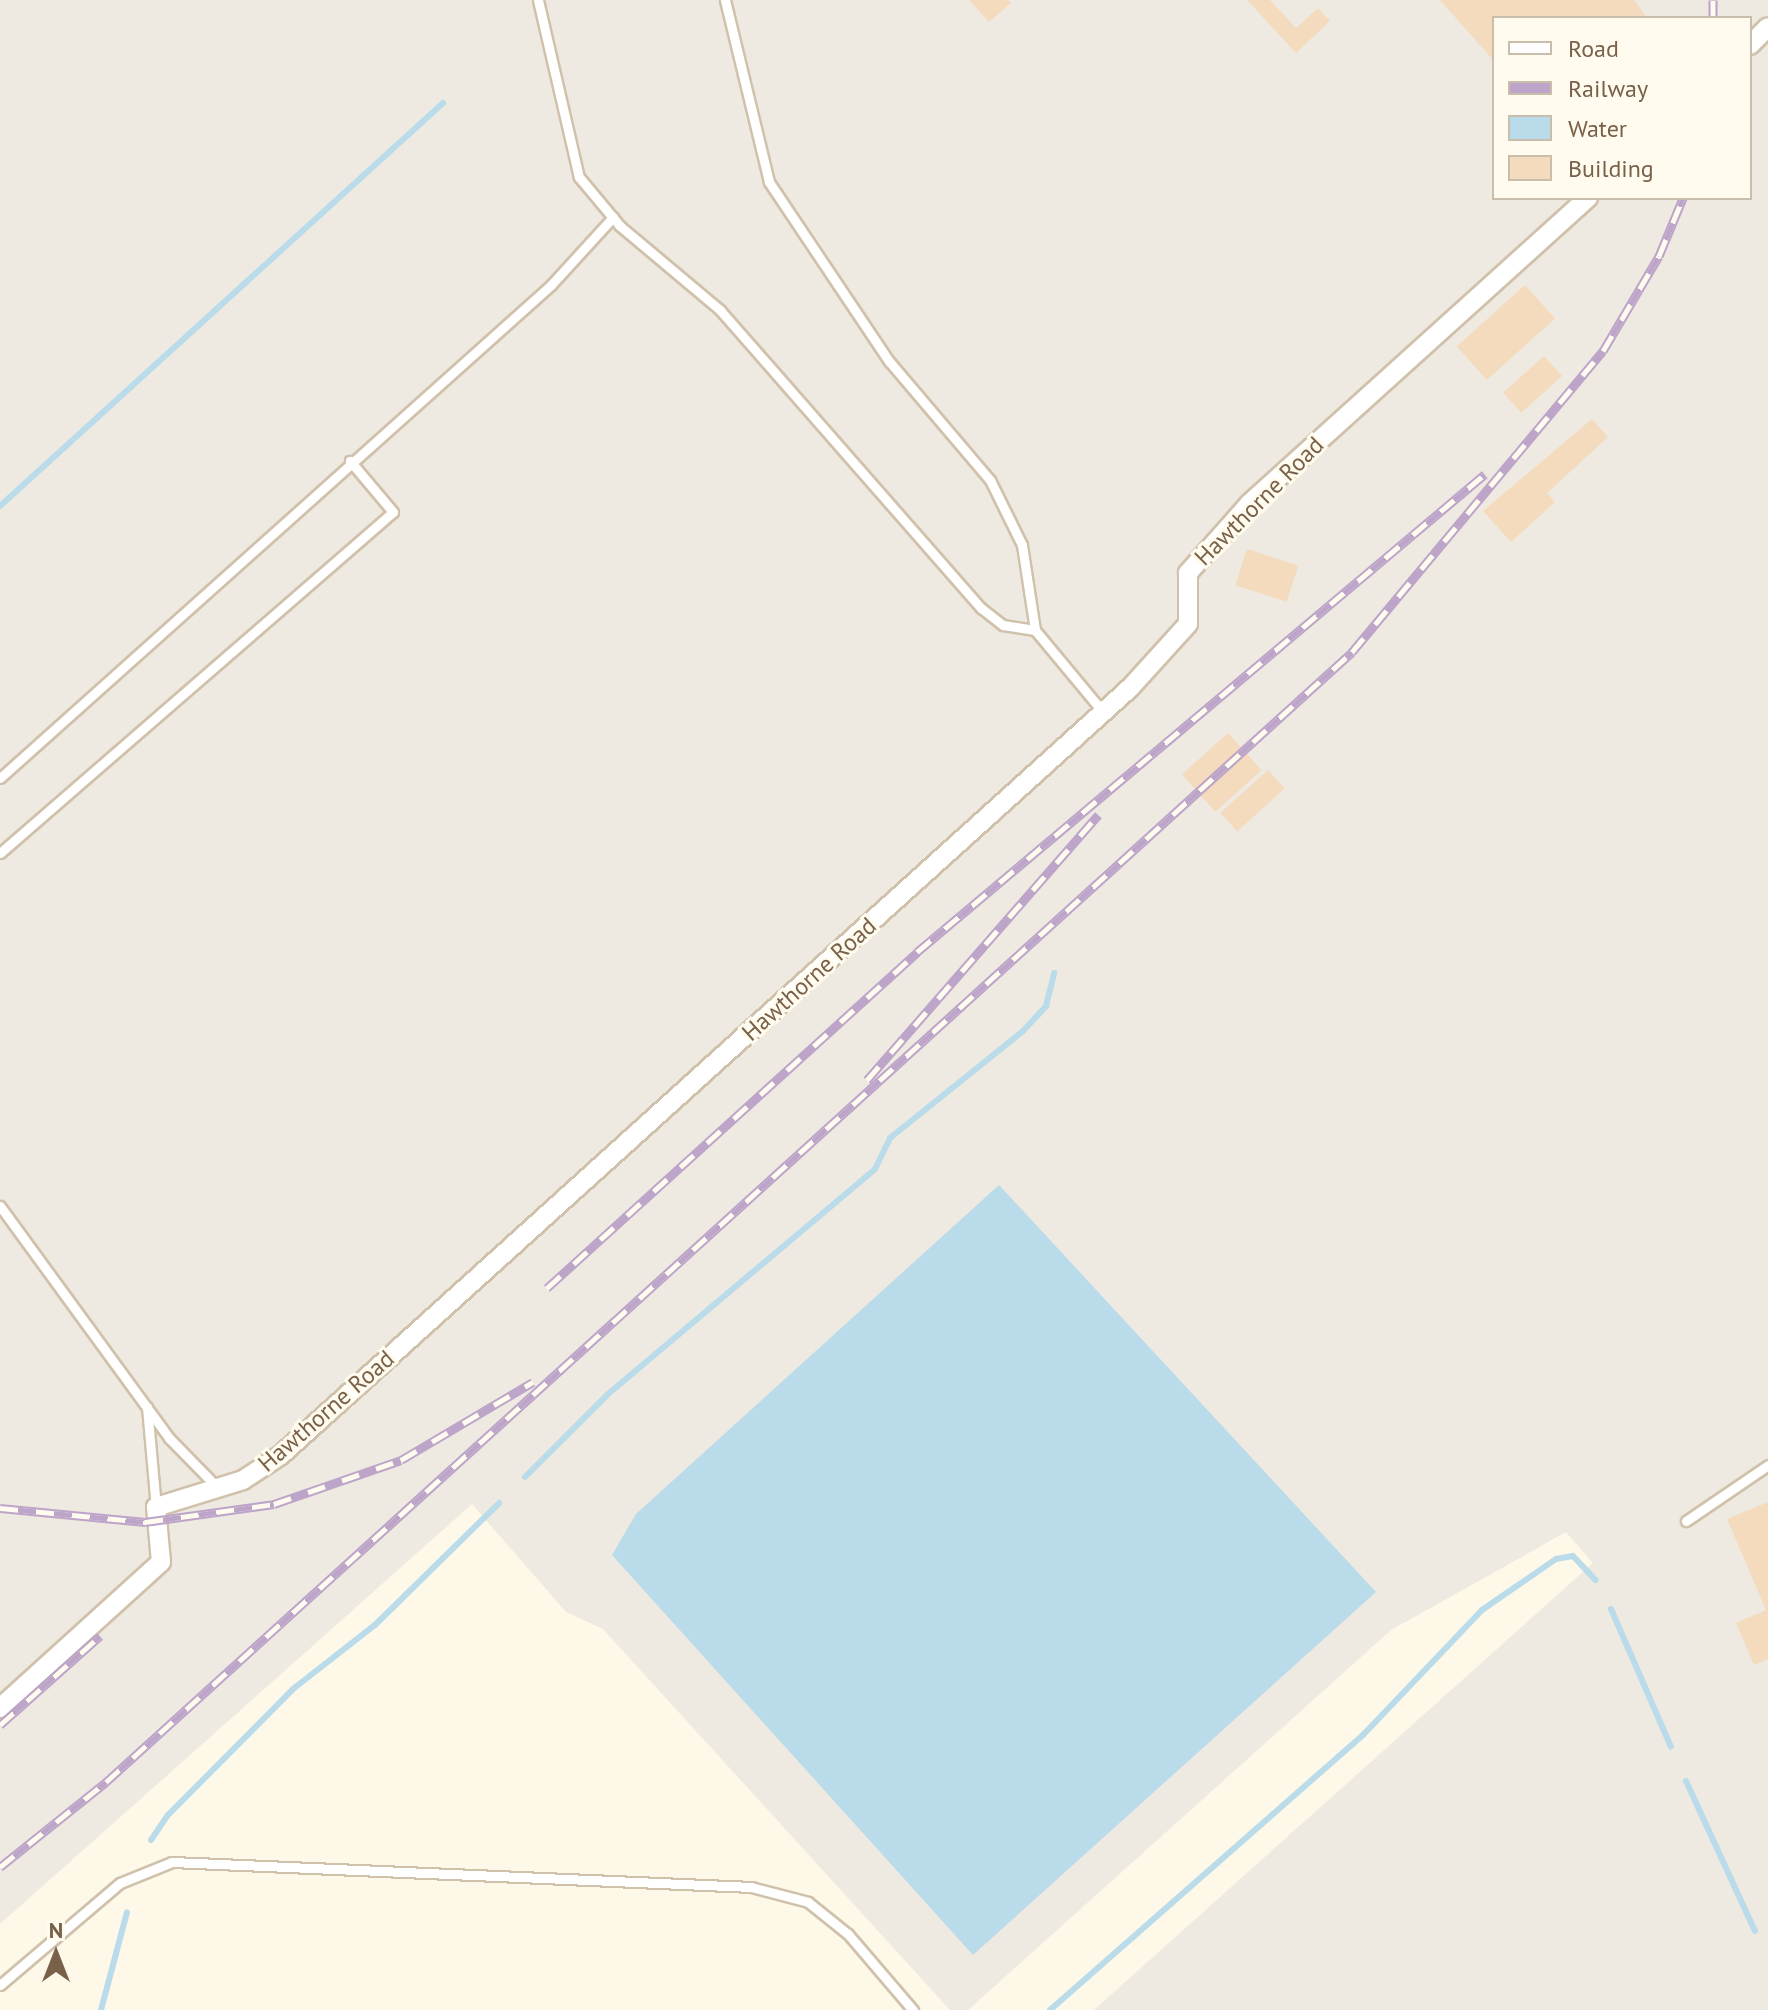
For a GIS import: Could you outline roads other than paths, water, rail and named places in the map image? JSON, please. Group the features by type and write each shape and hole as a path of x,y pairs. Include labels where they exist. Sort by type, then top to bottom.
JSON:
{"street":[{"path":"1752,43 1768,27"},
{"name":"Hawthorne Road","path":"156,1507 215,1485 243,1480 281,1455 1103,712 1188,624 1188,573 1249,504 1586,200"},
{"path":"0,1708 161,1562 156,1507"}],"lane":[{"path":"538,0 579,177 613,217 720,310 981,608 1003,625 1035,630"},
{"path":"725,0 769,182 889,361 990,480 1022,545 1035,630 1103,712"},
{"path":"0,778 350,461 551,285 613,217"},
{"path":"0,853 393,512 350,461"},
{"path":"0,1206 189,1461 215,1485"},
{"path":"147,1403 156,1507"},
{"path":"1686,1521 1768,1465"},
{"path":"0,1985 120,1883 172,1862 751,1887 808,1902 848,1934 913,2010"}],"water":[{"path":"999,1185 1376,1592 973,1955 612,1555 636,1514"}],"waterway":[{"path":"0,506 443,103"},
{"path":"525,1477 608,1394 875,1169 890,1138 1023,1031 1046,1006 1054,973"},
{"path":"151,1840 168,1815 293,1689 375,1625 499,1503"},
{"path":"1050,2010 1363,1735 1482,1610 1556,1559 1573,1556 1595,1580"},
{"path":"1611,1609 1671,1747"},
{"path":"1686,1781 1755,1931"},
{"path":"101,2010 127,1912"}],"railway":[{"path":"1713,0 1713,16"},
{"path":"0,1867 106,1782 1352,652 1603,351 1659,256 1682,200"},
{"path":"547,1288 917,952 1485,474"},
{"path":"867,1080 1098,815"},
{"path":"0,1508 145,1522 274,1504 401,1460 533,1382"},
{"path":"0,1725 100,1636"}]}
